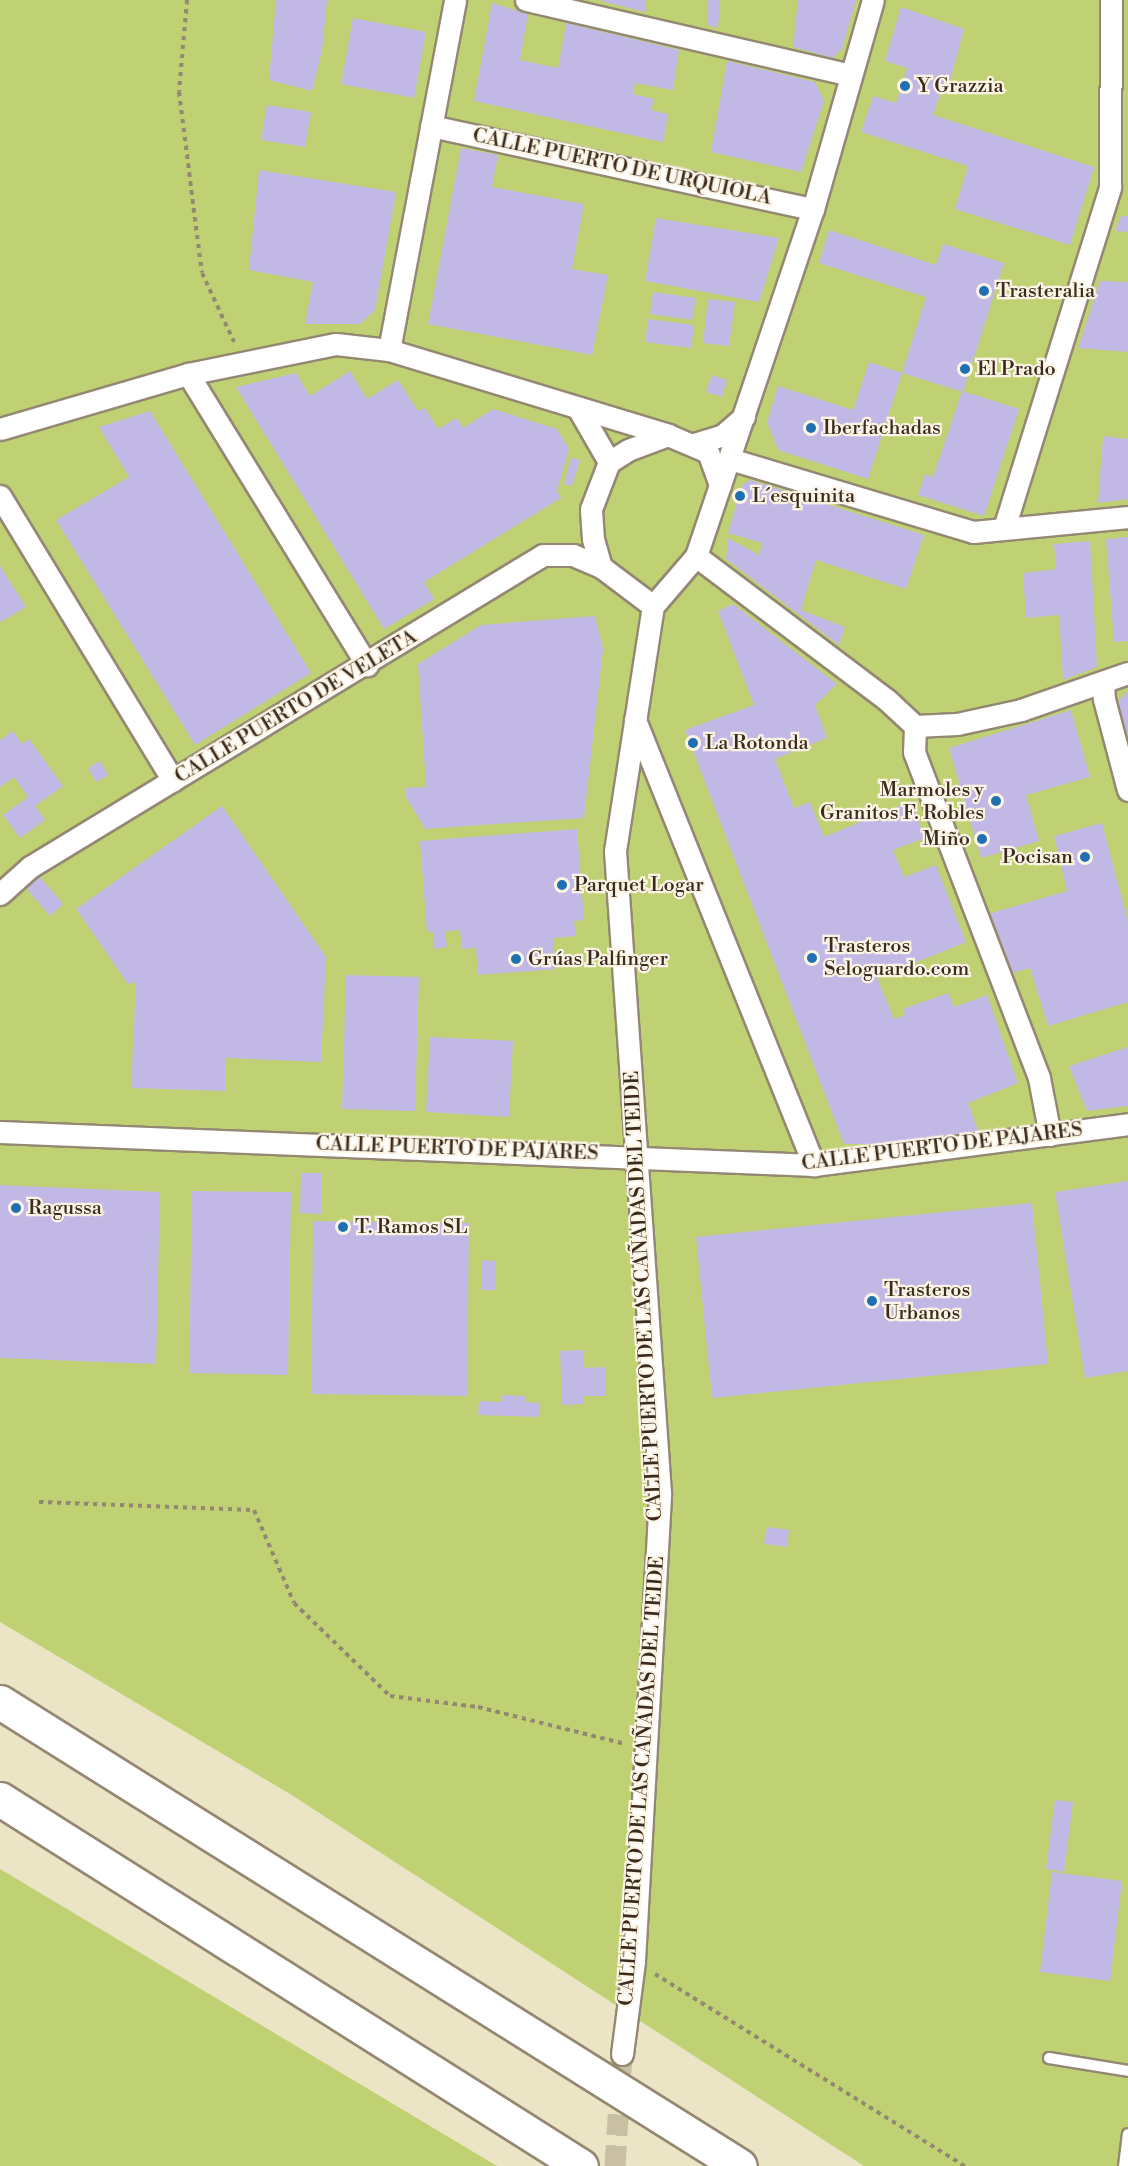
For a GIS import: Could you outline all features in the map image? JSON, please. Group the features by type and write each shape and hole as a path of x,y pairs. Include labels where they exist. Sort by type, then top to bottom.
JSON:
{"highway":[{"path":"0,1702 740,2166"},
{"path":"0,1799 581,2166"}],"street":[{"path":"389,350 455,0"},
{"path":"526,0 850,75"},
{"path":"668,435 628,450 609,462 591,509 593,540 601,567 653,606 696,556 813,208 873,0"},
{"path":"1004,528 1110,188 1111,0"},
{"name":"CALLE PUERTO DE URQUIOLA","path":"431,126 813,208"},
{"path":"0,429 188,374 336,344 389,350 694,444 708,452 720,486"},
{"path":"188,374 367,664"},
{"path":"578,408 609,462"},
{"path":"694,444 723,435 744,417"},
{"path":"730,459 973,532 1128,517"},
{"path":"0,496 173,782"},
{"name":"CALLE PUERTO DE VELETA","path":"0,894 30,867 543,555 573,555 601,567"},
{"path":"696,556 915,726 957,724 1021,710 1128,673"},
{"name":"CALLE PUERTO DE LAS CAÑADAS DEL TEIDE","path":"622,2054 634,1961 660,1493 615,851 653,606"},
{"path":"1103,682 1104,699 1128,790"},
{"path":"634,719 814,1165"},
{"path":"915,726 915,752 1039,1078 1050,1135"},
{"name":"CALLE PUERTO DE PAJARES","path":"0,1132 637,1156 814,1165 1128,1124"}],"lane":[{"path":"1049,2058 1128,2071"},
{"path":"1124,2166 1128,2134"}],"path":[{"path":"187,0 179,92 202,273 243,362"},
{"path":"39,1502 254,1510 294,1603 390,1696 478,1707 646,1750"},
{"path":"634,1961 965,2166"}],"green space":[{"path":"0,0 1128,0 1128,2166 864,2166 290,1794 0,1622"},
{"path":"0,1869 497,2166 0,2166"}],"building":[{"path":"276,0 327,0 322,50 312,91 269,80"},
{"path":"646,0 645,12 601,1"},
{"path":"708,0 720,0 718,28 707,25"},
{"path":"798,0 856,0 842,49 833,58 793,47"},
{"path":"492,3 528,14 520,60 558,68 566,23 679,50 673,90 635,83 633,94 654,99 651,110 668,114 663,142 474,101"},
{"path":"901,7 964,29 950,81 945,80 933,115 1094,167 1070,245 955,209 968,166 861,132 873,96 896,103 907,68 885,61"},
{"path":"353,18 426,32 414,98 341,84"},
{"path":"727,61 815,82 824,101 801,172 711,152"},
{"path":"267,105 311,112 305,147 261,140"},
{"path":"461,148 498,155 492,187 584,204 572,269 608,275 592,355 428,324"},
{"path":"259,170 396,192 375,310 360,324 305,324 313,282 249,270"},
{"path":"1121,216 1128,216 1128,232 1115,231"},
{"path":"656,218 779,238 759,302 645,281"},
{"path":"829,230 936,265 943,244 1004,263 963,392 902,373 926,297 819,263"},
{"path":"1100,281 1128,282 1128,352 1078,348"},
{"path":"653,292 696,298 692,320 650,314"},
{"path":"708,299 735,302 729,346 703,343"},
{"path":"648,319 694,325 691,348 645,342"},
{"path":"869,362 902,373 868,479 778,450 767,422 778,386 853,410"},
{"path":"350,371 367,399 398,380 418,411 425,408 438,429 457,418 463,428 493,409 557,429 569,449 557,491 561,498 424,582 434,599 384,629 236,387 296,373 310,396"},
{"path":"712,375 727,380 722,397 706,392"},
{"path":"962,391 1019,409 984,516 918,495 925,474 933,477"},
{"path":"150,411 311,673 195,745 56,520 129,477 99,427"},
{"path":"1103,436 1128,439 1128,499 1098,503"},
{"path":"571,458 580,460 572,486 564,484"},
{"path":"750,480 924,535 906,589 816,560 801,610 845,627 839,645 726,559 728,538 759,555 762,543 728,533 742,485"},
{"path":"1128,537 1128,641 1114,642 1106,539"},
{"path":"1090,541 1097,667 1063,680 1059,615 1026,618 1023,573 1056,569 1054,544"},
{"path":"0,566 26,607 0,622"},
{"path":"733,604 837,684 815,705 827,738 775,759 794,808 810,802 824,837 911,801 925,838 893,850 904,877 936,865 966,942 877,978 894,1019 905,1015 903,1009 948,993 954,1007 987,995 1018,1083 968,1103 978,1131 883,1144 844,1144 685,730 754,705 718,611"},
{"path":"595,616 603,649 584,818 425,829 406,797 405,788 426,787 418,664 481,625"},
{"path":"1128,691 1128,737 1127,738 1117,702"},
{"path":"1071,710 1090,777 1026,795 1039,841 981,858 949,748"},
{"path":"13,731 22,744 29,739 63,786 35,806 45,820 20,838 3,815 28,797 14,777 0,787 0,740"},
{"path":"100,761 108,775 96,782 88,768"},
{"path":"222,806 326,957 321,1062 226,1058 225,1091 131,1088 136,982 128,984 76,909"},
{"path":"1102,823 1128,922 1128,1002 1048,1026 1030,968 1012,973 988,914 1067,891 1054,836"},
{"path":"577,829 584,920 574,921 576,936 553,938 556,969 478,975 476,948 462,949 460,930 445,931 447,947 433,949 434,932 427,932 420,841"},
{"path":"39,876 63,904 50,916 26,888"},
{"path":"346,975 419,977 415,1111 342,1109"},
{"path":"430,1037 513,1041 509,1117 426,1112"},
{"path":"1128,1047 1128,1106 1087,1111 1069,1066"},
{"path":"301,1173 322,1173 321,1214 300,1213"},
{"path":"1128,1181 1128,1371 1085,1378 1055,1192"},
{"path":"0,1185 160,1192 156,1364 0,1358"},
{"path":"192,1191 291,1192 288,1375 189,1373"},
{"name":"Trasteros Urbanos","path":"1032,1203 1048,1364 712,1398 696,1237"},
{"path":"313,1221 469,1223 467,1396 311,1394"},
{"path":"481,1260 496,1261 495,1290 481,1290"},
{"path":"583,1350 583,1368 605,1367 606,1396 584,1396 584,1404 562,1405 560,1351"},
{"path":"502,1395 526,1396 526,1402 540,1403 540,1417 478,1415 479,1401 501,1402"},
{"path":"767,1527 789,1530 787,1547 764,1544"},
{"path":"1055,1800 1073,1802 1064,1872 1046,1869"},
{"path":"1052,1872 1122,1881 1110,1981 1040,1972"}],"tunnel":[{"path":"615,2166 622,2054"}],"place":[{"name":"Y Grazzia","path":"905,86"},
{"name":"Trasteralia","path":"984,291"},
{"name":"El Prado","path":"965,369"},
{"name":"Iberfachadas","path":"811,428"},
{"name":"L´esquinita","path":"740,496"},
{"name":"La Rotonda","path":"693,743"},
{"name":"Marmoles y Granitos F. Robles","path":"996,801"},
{"name":"Miño","path":"982,839"},
{"name":"Pocisan","path":"1085,857"},
{"name":"Parquet Logar","path":"562,885"},
{"name":"Trasteros Seloguardo.com","path":"812,958"},
{"name":"Grúas Palfinger","path":"516,959"},
{"name":"Ragussa","path":"16,1208"},
{"name":"T. Ramos SL","path":"343,1227"},
{"name":"Trasteros Urbanos","path":"872,1301"}]}
